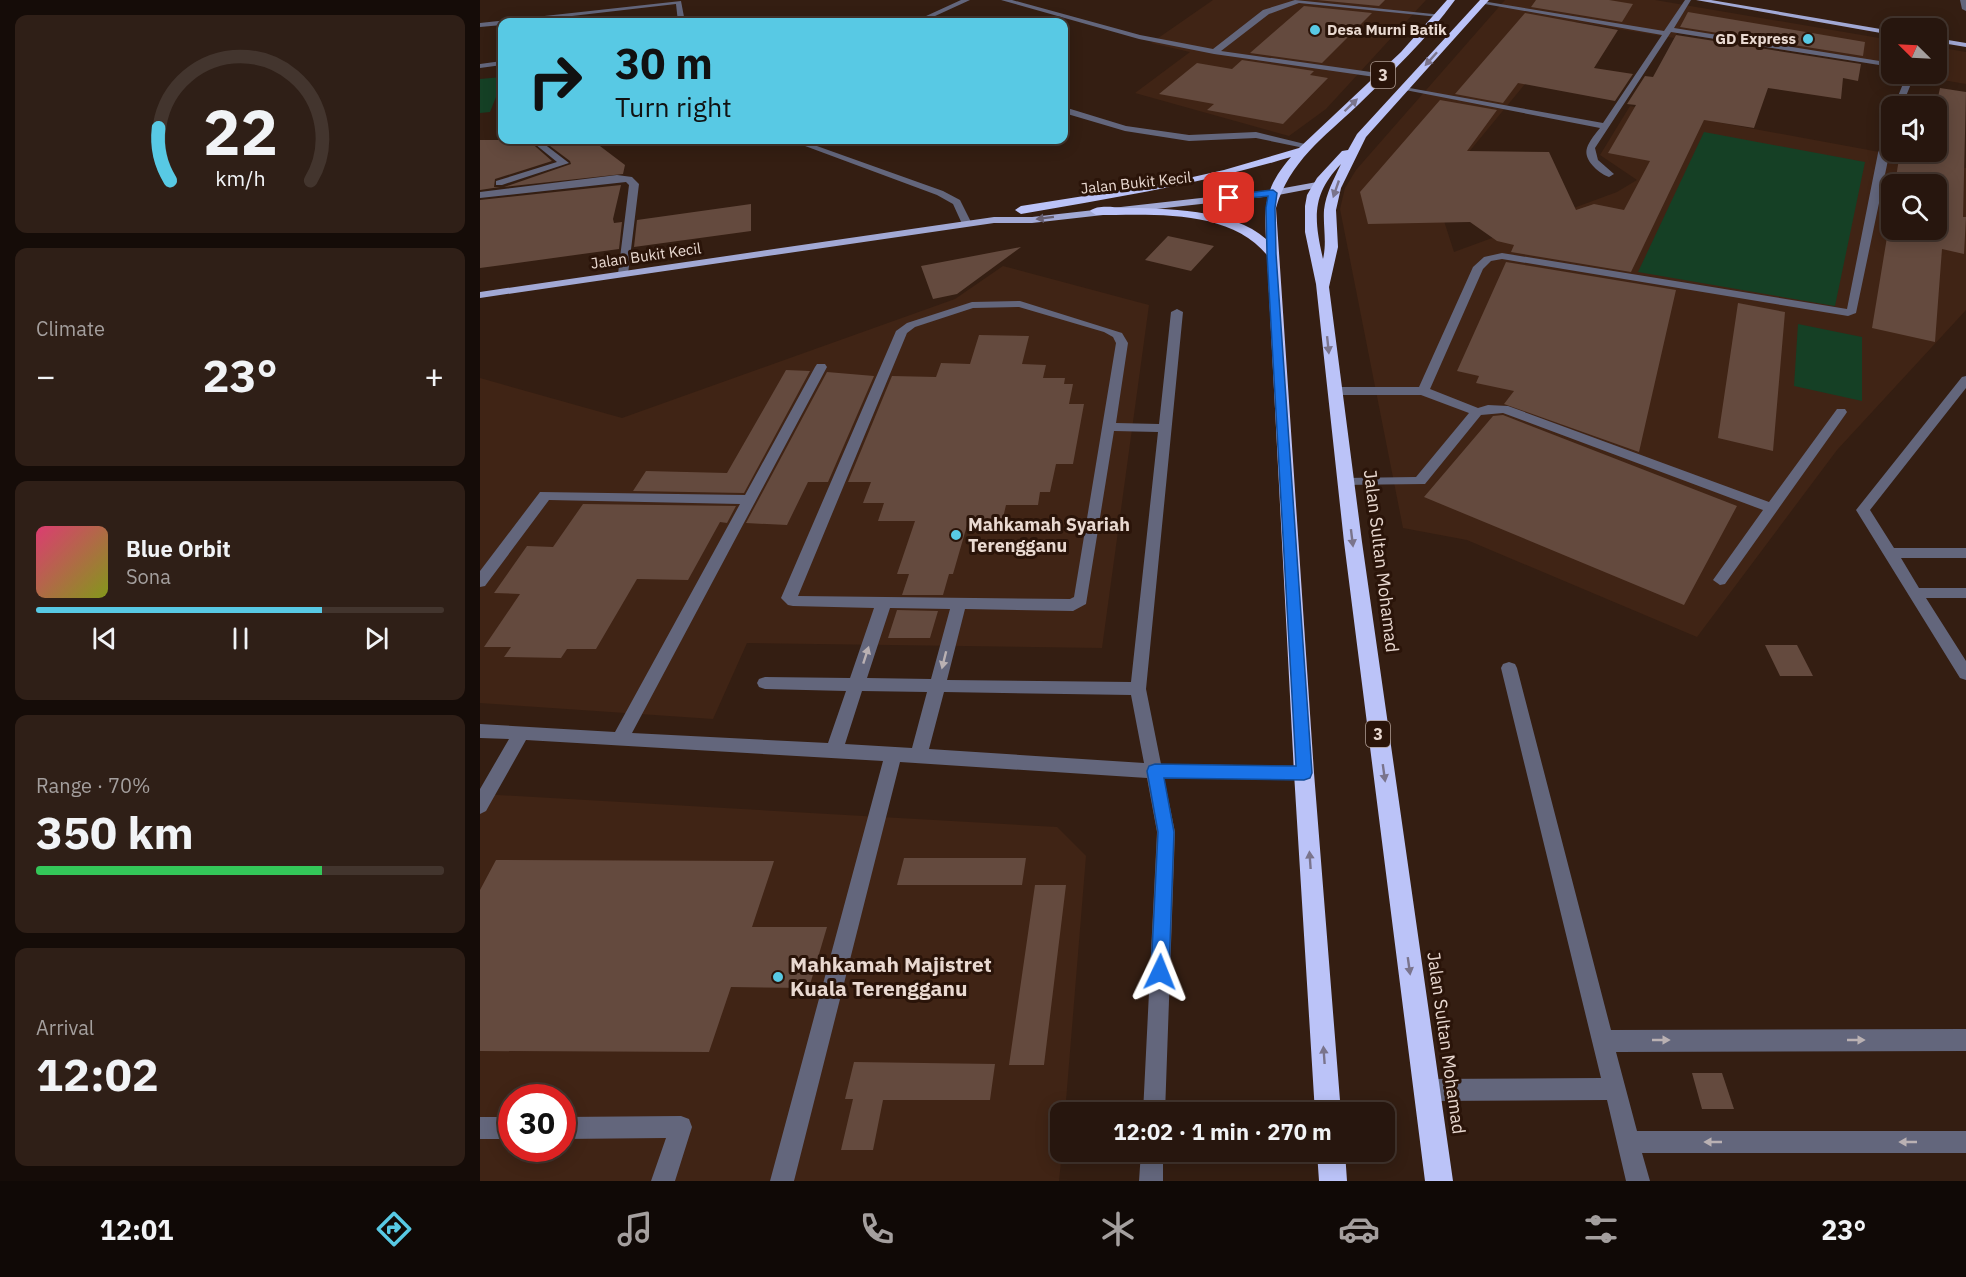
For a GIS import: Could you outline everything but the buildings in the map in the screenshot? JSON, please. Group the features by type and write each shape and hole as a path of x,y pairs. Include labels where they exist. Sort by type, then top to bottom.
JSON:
{"highway":[{"name":"Jalan Sultan Mohamad","path":"1438,1181 1322,286 1332,247 1330,210 1335,188 1361,136 1483,2"},
{"name":"3","path":"1327,1102 1304,773 1270,208 1276,188 1291,163 1382,76 1448,6"},
{"name":"3","path":"1322,286 1311,220 1311,201 1317,185 1361,136"},
{"path":"1022,210 1167,186 1226,173 1307,148"},
{"path":"1096,211 1164,212 1207,219 1239,229 1257,238 1272,254"},
{"path":"1332,1162 1333,1181"}],"main road":[{"path":"1699,0 1881,31"},
{"path":"1947,42 1966,45"},
{"name":"Jalan Bukit Kecil","path":"994,220 1022,210 1317,185"},
{"name":"Jalan Bukit Kecil","path":"480,295 994,220 1032,219 1276,188"}],"street":[{"path":"926,18 967,0"},
{"path":"1004,0 1139,37 1215,52 1382,76"},
{"path":"1609,174 1591,156 1592,148 1688,0"},
{"path":"1963,0 1966,9"},
{"path":"1215,52 1266,12 1299,1 1448,6"},
{"path":"1483,2 1881,62"},
{"path":"1407,3 1448,6"},
{"path":"587,18 680,6"},
{"path":"680,6 682,18"},
{"path":"566,18 680,6"},
{"path":"480,27 498,25"},
{"path":"480,27 498,28"},
{"path":"480,66 498,64"},
{"path":"1404,88 1606,126"},
{"path":"1068,111 1125,128 1189,138 1256,135 1307,148"},
{"path":"499,183 564,163 539,144"},
{"path":"804,144 940,193 957,202 967,224"},
{"path":"1423,391 1478,267 1488,260 1502,256 1848,314 1852,311 1881,162"},
{"path":"538,188 542,170"},
{"path":"480,195 617,178 629,179 634,184 623,274"},
{"path":"1020,304 1118,335 1122,343 1081,600 1073,605 884,602 793,601 789,598 905,328 972,305 1020,304"},
{"path":"1154,1102 1166,832 1138,688 1177,312"},
{"path":"620,739 821,367"},
{"path":"1966,380 1863,510 1966,674"},
{"path":"1334,391 1423,391 1477,412"},
{"path":"1346,482 1420,481 1477,412 1488,409 1504,410 1771,508"},
{"path":"1720,580 1841,412"},
{"path":"1108,427 1165,428"},
{"path":"480,582 545,495 749,500"},
{"path":"1890,554 1966,554"},
{"path":"1915,593 1966,593"},
{"path":"834,751 884,602"},
{"path":"919,755 959,603"},
{"path":"1509,668 1638,1181"},
{"path":"765,683 1138,688"},
{"path":"480,731 919,755 1155,771 1304,773"},
{"path":"480,806 521,733"},
{"path":"782,1181 893,754"},
{"path":"1602,1041 1966,1040"},
{"path":"1426,1090 1615,1089"},
{"path":"576,1128 681,1127 663,1181"},
{"path":"480,1128 498,1128"},
{"path":"1628,1142 1966,1142"},
{"path":"1151,1181 1152,1162"}],"shaded area":[{"path":"1213,0 1426,0 1326,109 1289,136 1135,93 1190,52 1151,43"},
{"path":"1505,0 1655,0 1881,38 1881,65 1677,33 1674,38 1576,22 1435,193 1454,252 1617,192 1637,180 1600,155 1630,106 1881,152 1881,162 1933,162 1966,168 1966,310 1837,450 1697,637 1467,540 1403,528 1340,209 1345,188 1356,170"},
{"path":"1947,49 1966,52 1966,84 1947,81"},
{"path":"1003,266 1149,305 1102,648 747,643 713,719 480,703 480,378 622,418 955,299"},
{"name":"Mahkamah Majistret Kuala Terengganu","path":"480,794 1057,827 1086,856 1066,1102 1050,1102 1050,1162 1061,1162 1059,1181 480,1181"}],"green space":[{"path":"498,77 498,92 490,112 480,113 480,79"},
{"path":"1704,132 1865,162 1835,306 1638,272"},
{"path":"1798,324 1862,337 1862,401 1794,386"}],"place":[{"name":"Desa Murni Batik","path":"1315,30"},
{"name":"GD Express","path":"1808,39"},
{"name":"Mahkamah Syariah Terengganu","path":"956,535"},
{"name":"Mahkamah Majistret Kuala Terengganu","path":"778,977"}],"route":[{"path":"1160,972 1166,832 1155,771 1304,773 1272,254 1270,208 1273,193 1229,198"}]}
